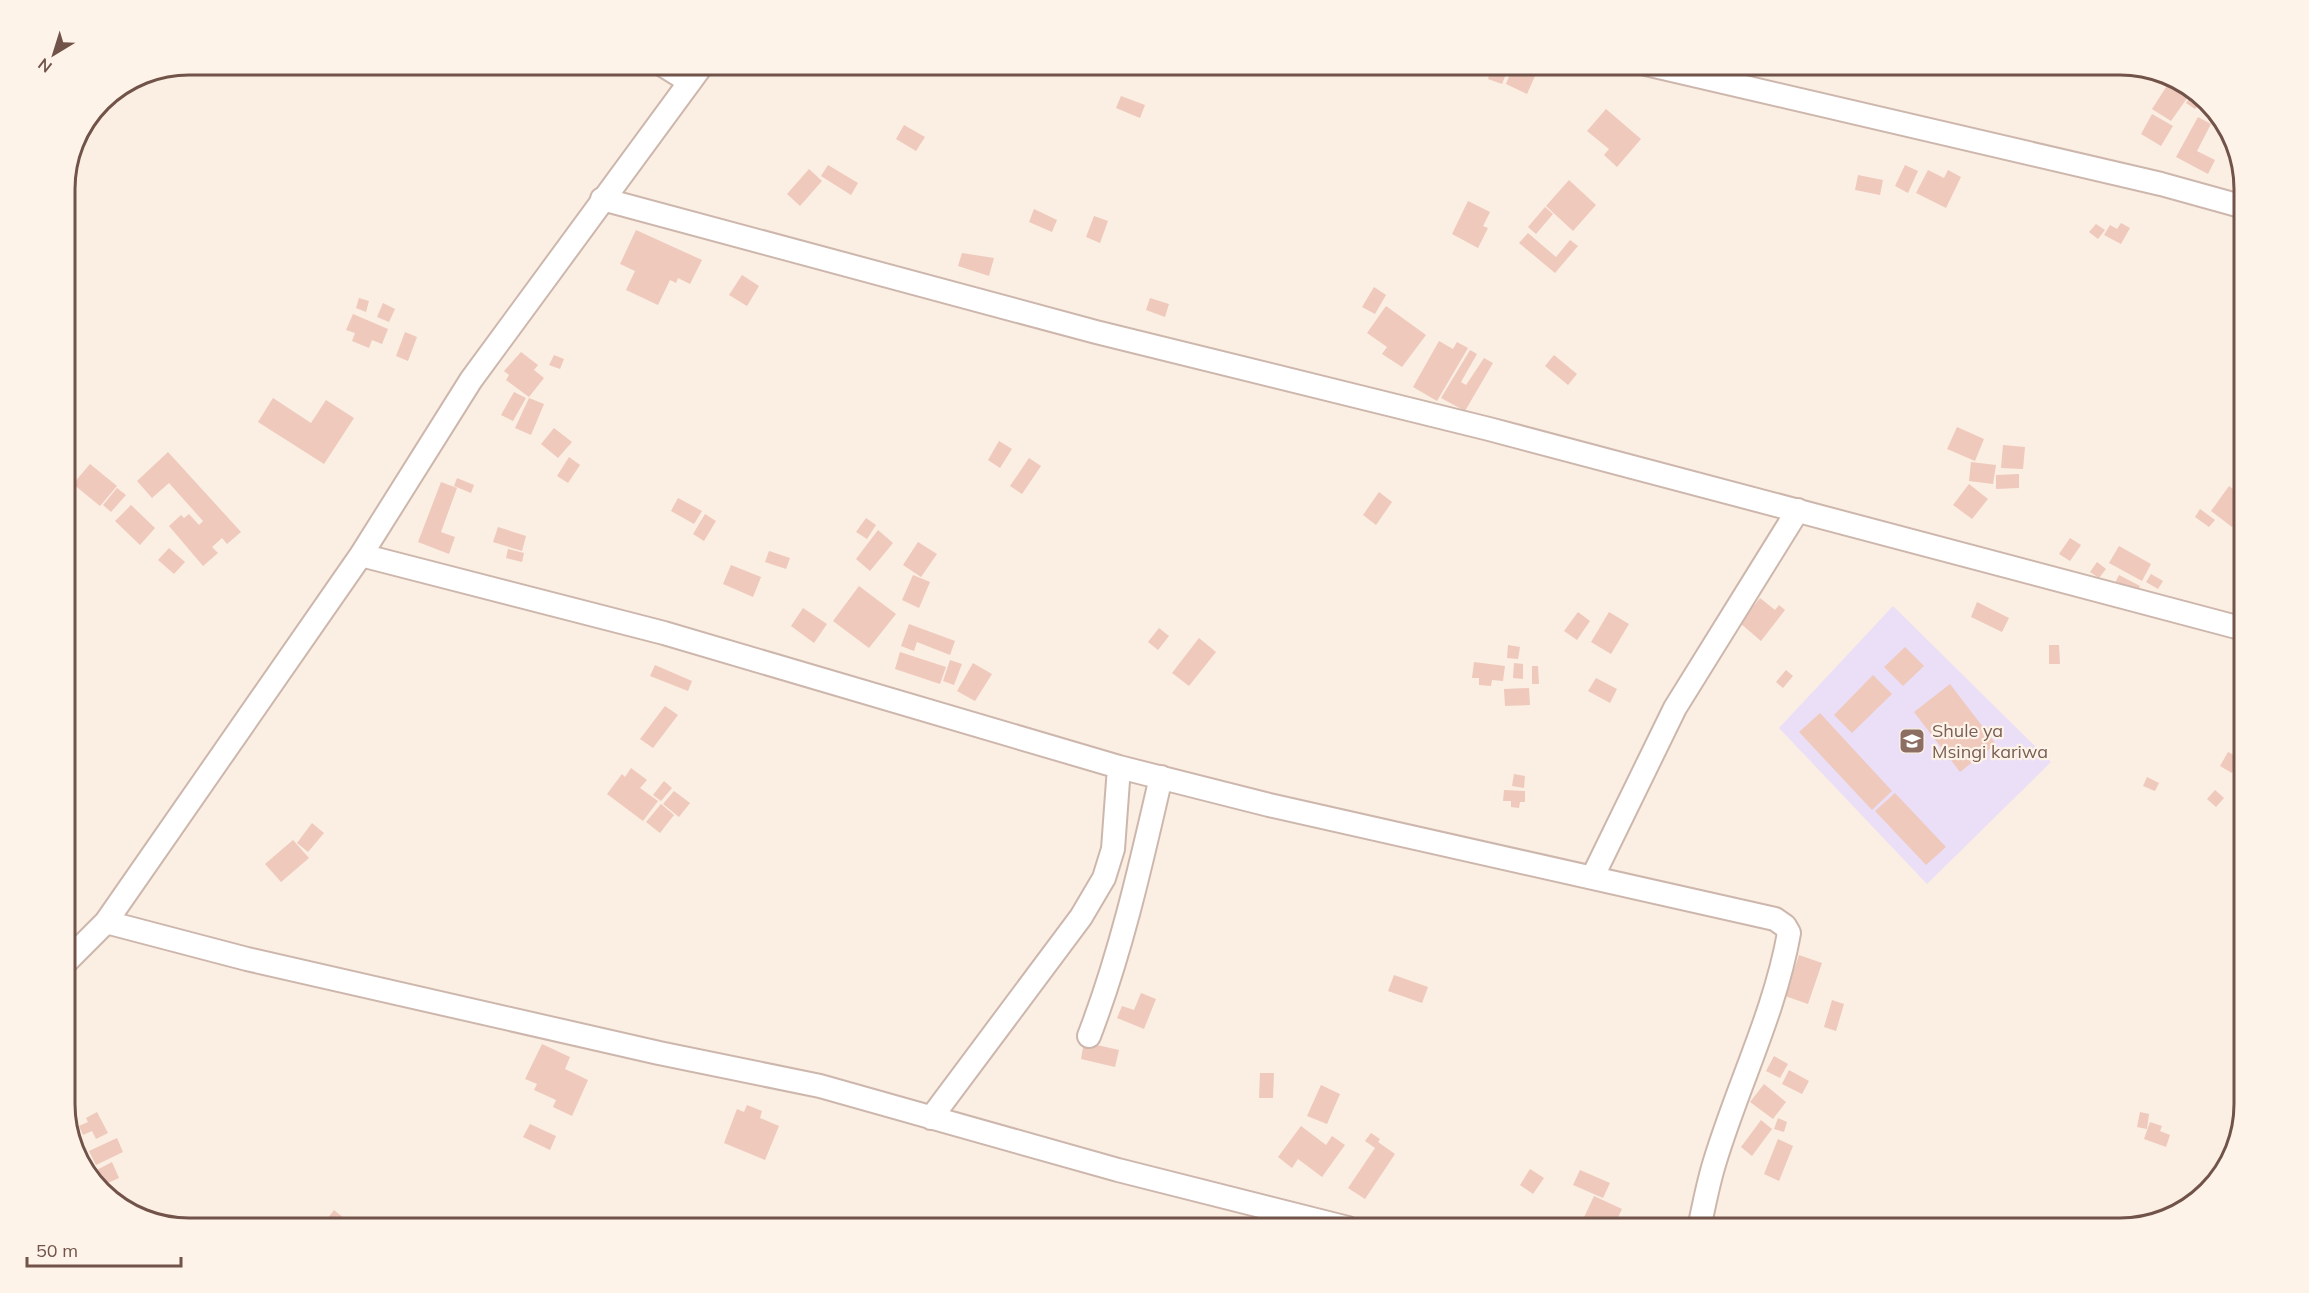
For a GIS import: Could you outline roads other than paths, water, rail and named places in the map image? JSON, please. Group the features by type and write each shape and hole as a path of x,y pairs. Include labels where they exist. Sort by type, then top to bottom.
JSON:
{"street":[{"path":"75,953 106,922 361,555 471,380 695,75"},
{"path":"1693,75 2161,184 2234,204"},
{"path":"602,199 1096,332 1489,429 2234,626"},
{"path":"1593,876 1675,708 1798,510"},
{"path":"361,555 664,633 1119,767 1269,805 1593,876 1774,919 1785,926 1789,933 1771,1002 1714,1162 1701,1218"},
{"path":"932,1118 1081,917 1104,878 1113,849 1119,767"},
{"path":"1089,1036 1105,994 1147,839 1161,777"},
{"path":"106,922 247,959 659,1053 820,1086 1118,1170 1308,1218"}],"place":[{"name":"Shule ya Msingi kariwa","path":"1912,741"}]}
